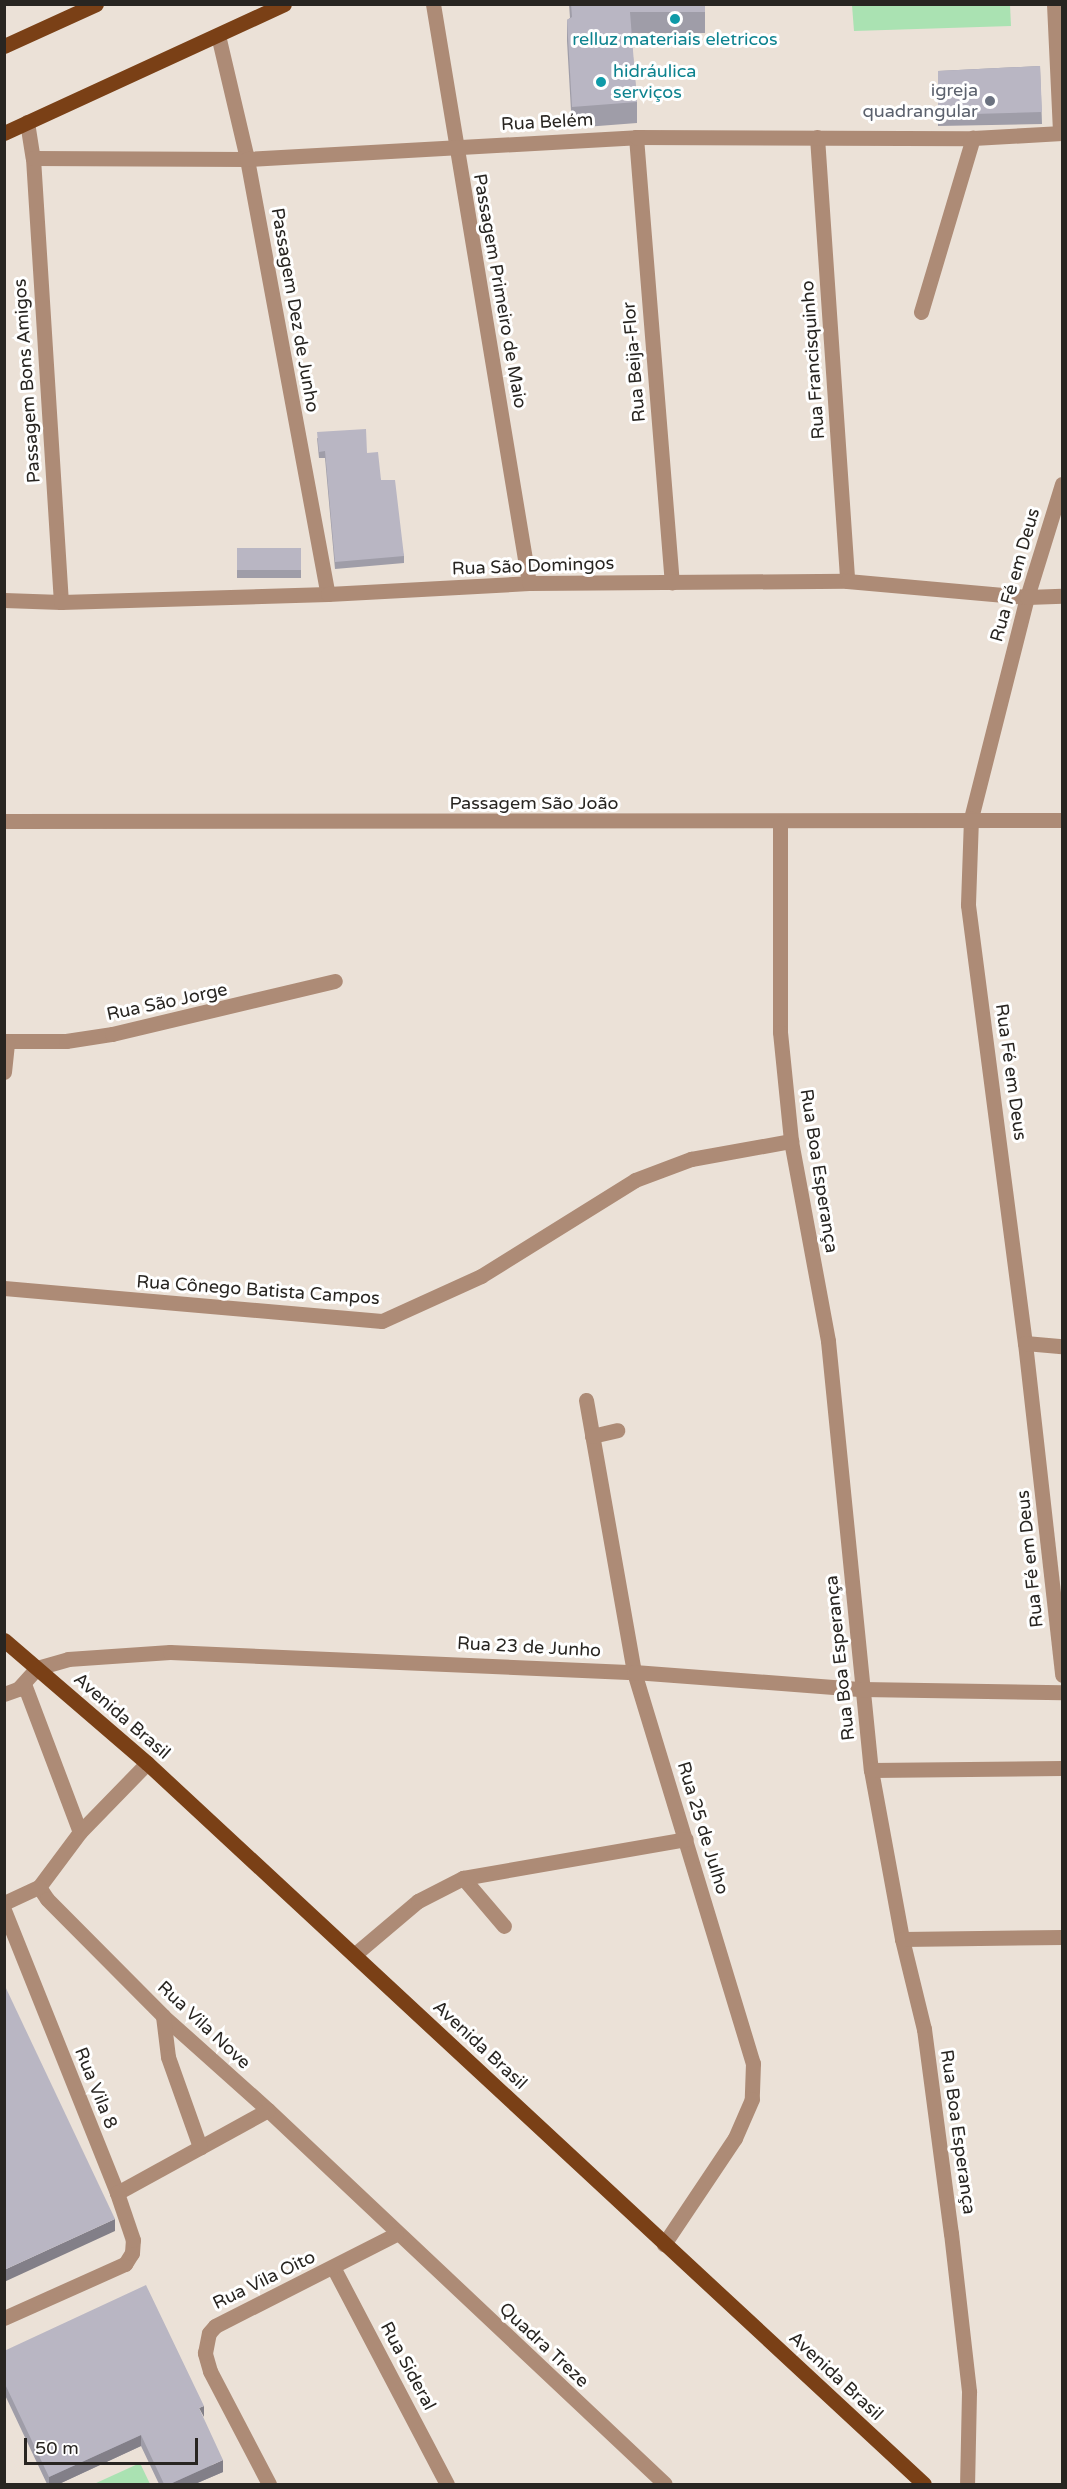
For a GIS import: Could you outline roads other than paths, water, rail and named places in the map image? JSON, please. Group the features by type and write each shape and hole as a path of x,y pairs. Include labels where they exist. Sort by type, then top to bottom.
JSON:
{"main road":[{"path":"4,46 96,4"},
{"path":"4,133 284,4"},
{"name":"Avenida Brasil","path":"4,1640 147,1763 924,2484"}],"street":[{"name":"Passagem Primeiro de Maio","path":"433,4 529,583"},
{"path":"1054,4 1061,132"},
{"name":"Passagem Dez de Junho","path":"218,35 247,159 328,594"},
{"name":"Passagem Bons Amigos","path":"27,122 33,158 61,602"},
{"name":"Rua Belém","path":"33,158 247,159 636,137 973,138 1061,132"},
{"name":"Rua Beija-Flor","path":"636,137 672,583"},
{"name":"Rua Francisquinho","path":"817,137 847,581"},
{"path":"921,312 973,138"},
{"name":"Rua Fé em Deus","path":"1062,484 1027,597 971,818 968,905 1026,1343 1062,1675"},
{"name":"Rua São Domingos","path":"4,600 61,602 328,594 529,583 847,581 1027,597 1062,596"},
{"name":"Passagem São João","path":"4,821 780,823 971,818 1062,820"},
{"name":"Rua Boa Esperança","path":"780,823 780,1032 790,1141 828,1341 871,1770 902,1940 924,2029 965,2339 970,2420 967,2484"},
{"name":"Rua São Jorge","path":"6,1041 66,1041 112,1034 335,981"},
{"path":"4,1072 6,1041"},
{"name":"Rua Cônego Batista Campos","path":"4,1288 382,1321 482,1276 635,1179 692,1159 790,1141"},
{"path":"1026,1343 1062,1346"},
{"name":"Rua 25 de Julho","path":"586,1400 634,1672 753,2063 755,2082 735,2138 664,2244"},
{"path":"592,1436 617,1430"},
{"name":"Rua 23 de Junho","path":"37,1668 68,1659 170,1652 634,1672 862,1689 1062,1692"},
{"path":"4,1694 24,1684 37,1668"},
{"path":"24,1684 80,1832"},
{"path":"4,1903 39,1887 80,1832 147,1763"},
{"path":"871,1770 1062,1768"},
{"path":"354,1955 418,1901 463,1878 686,1839"},
{"path":"463,1878 504,1926"},
{"name":"Rua Vila Nove","path":"39,1887 162,2016 268,2110 396,2234"},
{"name":"Rua Vila 8","path":"4,1910 8,1928 117,2193 133,2240 132,2253 125,2264 4,2318"},
{"path":"902,1940 1062,1937"},
{"path":"162,2016 168,2057 200,2147"},
{"path":"117,2193 268,2110"},
{"name":"Rua Vila Oito","path":"269,2484 207,2364 209,2333 215,2326 396,2234"},
{"name":"Quadra Treze","path":"396,2234 665,2484"},
{"name":"Rua Sideral","path":"333,2267 447,2484"}],"place":[{"name":"relluz materiais eletricos","path":"675,19"},
{"name":"hidráulica serviços","path":"601,82"},
{"name":"igreja quadrangular","path":"990,101"}]}
